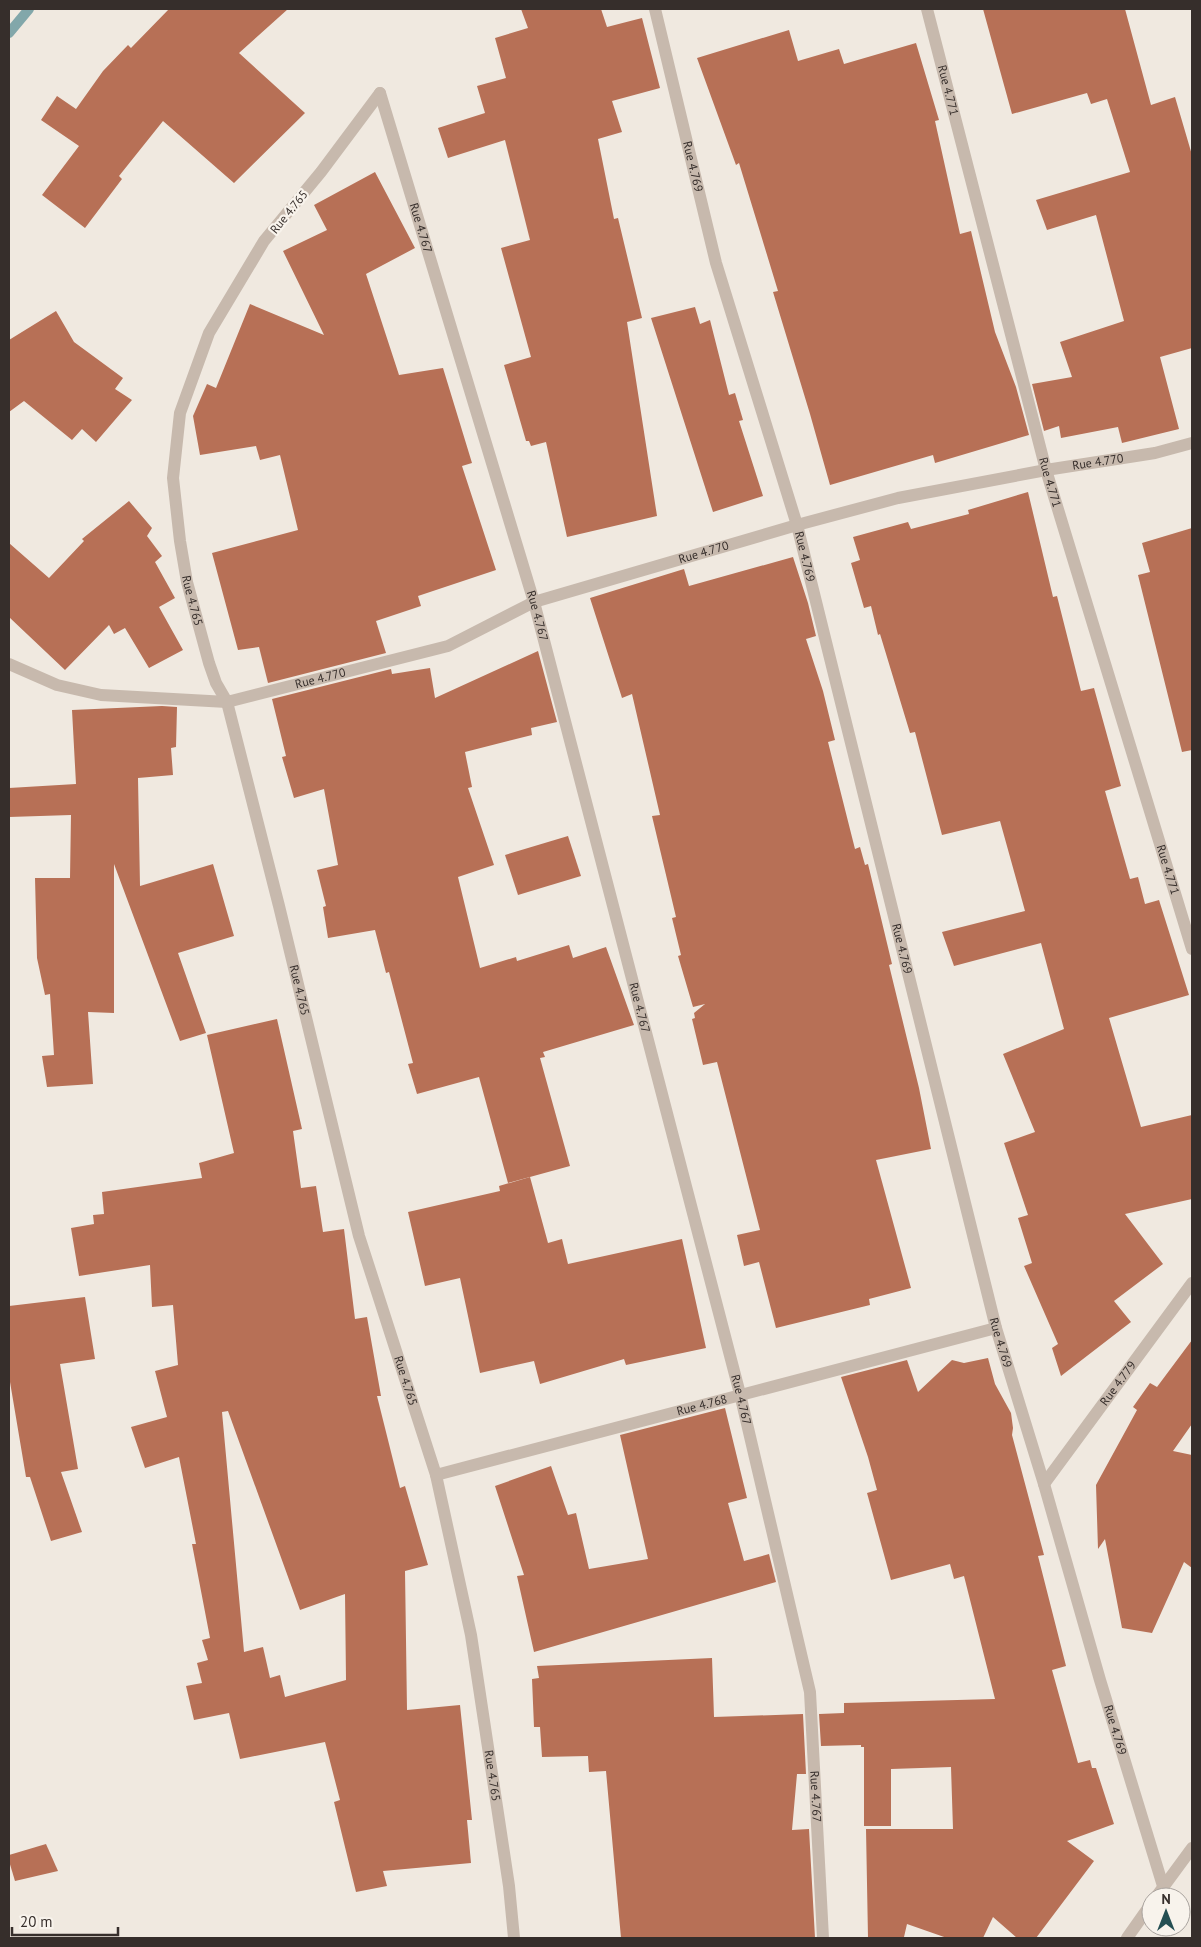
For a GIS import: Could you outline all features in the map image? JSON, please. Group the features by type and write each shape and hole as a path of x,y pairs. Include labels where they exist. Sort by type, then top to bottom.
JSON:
{"street":[{"name":"Rue 4.769","path":"655,9 716,263 797,524 996,1328 1044,1484 1158,1887"},
{"name":"Rue 4.771","path":"927,9 1046,470 1192,949"},
{"name":"Rue 4.767","path":"380,93 534,602 740,1394 810,1692 823,1938"},
{"name":"Rue 4.765","path":"380,93 321,172 264,241 209,333 180,413 173,478 180,542 188,582 209,663 216,683 227,702 282,916 359,1236 436,1475 471,1635 509,1886 514,1938"},
{"name":"Rue 4.770","path":"9,664 57,685 101,695 227,702 448,646 534,602 797,524 898,498 1046,470 1155,453 1192,444"},
{"name":"Rue 4.779","path":"1044,1484 1192,1283"},
{"name":"Rue 4.768","path":"436,1475 996,1328"},
{"path":"1163,1887 1192,1848"},
{"path":"1127,1938 1141,1918"}],"building":[{"path":"169,9 288,9 239,53 305,113 234,183 163,121 119,176 122,179 85,228 42,195 79,146 41,120 57,96 76,109 103,71 128,45 131,48"},
{"path":"521,9 601,9 607,27 642,18 660,88 612,101 622,132 598,139 614,219 618,218 642,318 627,322 657,516 567,537 546,442 531,446 529,441 526,441 504,365 531,357 501,248 530,240 505,140 448,158 438,128 485,113 477,86 506,78 495,38 528,28"},
{"path":"983,9 1125,9 1151,105 1175,97 1192,155 1192,348 1160,357 1179,429 1122,443 1118,427 1061,438 1059,426 1044,431 1032,384 1072,377 1060,342 1124,321 1096,215 1047,230 1036,200 1130,172 1107,99 1091,104 1087,93 1012,114"},
{"path":"789,30 798,61 839,49 844,64 916,43 939,120 935,121 960,234 971,231 995,332 1016,387 1029,435 935,463 933,455 830,485 773,292 778,291 739,163 736,165 697,58"},
{"path":"375,172 415,248 366,274 399,375 443,368 472,463 462,466 496,570 418,596 421,606 376,621 386,653 268,683 259,647 238,650 212,553 298,530 280,455 260,460 256,446 200,455 193,416 207,384 216,388 250,304 324,335 283,251 327,230 314,205"},
{"path":"695,307 700,324 710,320 729,395 735,393 743,420 739,421 763,496 713,512 651,318"},
{"path":"56,311 74,342 123,378 115,389 132,400 96,442 82,429 72,440 24,401 9,412 9,340"},
{"path":"1028,492 1053,597 1057,596 1081,691 1094,688 1121,786 1105,791 1130,879 1138,877 1145,904 1159,900 1189,995 1109,1018 1141,1127 1192,1115 1192,1199 1125,1214 1163,1264 1114,1301 1131,1322 1061,1376 1052,1348 1058,1344 1024,1266 1032,1263 1018,1218 1028,1215 1004,1143 1035,1132 1003,1054 1064,1029 1041,943 954,966 942,932 1025,911 1000,821 942,835 915,732 910,733 880,634 878,635 871,606 864,608 851,563 860,560 853,537 908,522 911,529 969,514 968,510"},
{"path":"129,501 152,528 147,536 162,556 155,562 175,598 159,607 183,650 149,668 125,628 114,634 109,625 65,670 9,617 9,543 49,578 84,541 82,539"},
{"path":"1192,528 1192,750 1182,752 1138,575 1150,572 1142,543"},
{"path":"793,557 808,603 816,636 806,639 823,691 835,740 828,742 855,849 860,847 865,865 868,864 892,964 889,965 919,1088 931,1149 876,1160 911,1288 869,1299 870,1305 776,1328 759,1262 744,1266 737,1235 760,1230 717,1062 703,1065 692,1019 695,1018 694,1013 705,1004 693,1007 678,956 681,955 672,918 676,917 652,816 660,815 632,694 622,698 590,598 684,569 689,586"},
{"path":"538,651 557,722 531,728 532,735 465,752 472,787 468,788 494,865 458,877 480,968 516,957 517,961 569,945 573,958 606,947 634,1025 543,1052 545,1057 540,1058 570,1166 508,1183 479,1077 417,1094 408,1064 413,1063 389,972 386,973 375,930 328,938 323,907 326,906 317,870 338,865 324,789 294,798 282,757 286,756 272,699 391,669 392,674 430,668 435,698"},
{"path":"177,707 176,747 171,748 173,775 138,778 140,886 213,864 234,936 178,953 206,1033 180,1041 114,864 114,1013 88,1012 93,1084 47,1087 42,1056 54,1055 50,994 45,995 37,958 35,878 70,878 71,815 9,817 9,788 76,784 72,710"},
{"path":"568,836 581,876 518,895 505,855"},
{"path":"277,1019 302,1129 293,1131 301,1188 316,1186 323,1232 344,1229 355,1319 367,1317 381,1396 377,1396 400,1488 405,1486 428,1565 405,1571 407,1710 460,1705 472,1820 467,1820 471,1863 383,1871 387,1886 356,1892 334,1802 340,1800 325,1742 240,1759 229,1713 194,1720 186,1686 202,1683 197,1663 208,1660 202,1640 210,1638 192,1544 196,1544 179,1457 145,1468 131,1427 167,1417 155,1371 178,1365 173,1305 152,1307 150,1265 79,1276 71,1228 94,1224 93,1215 104,1214 102,1192 202,1178 199,1163 234,1153 207,1035","holes":["228,1411 300,1610 345,1594 346,1680 285,1697 280,1675 270,1678 263,1647 244,1652 222,1412"]},
{"path":"530,1177 548,1243 562,1239 568,1264 682,1239 706,1348 626,1365 624,1359 540,1384 534,1361 480,1373 460,1278 425,1286 408,1212 500,1191 499,1186"},
{"path":"85,1297 95,1359 60,1364 78,1469 61,1472 82,1532 51,1541 30,1477 26,1477 9,1376 9,1306"},
{"path":"1192,1340 1192,1424 1173,1451 1192,1455 1192,1568 1184,1562 1152,1633 1122,1628 1105,1539 1098,1549 1096,1485 1137,1410 1133,1407 1150,1383 1157,1387"},
{"path":"988,1358 995,1384 1011,1413 1012,1435 1044,1555 1038,1556 1066,1666 1052,1670 1078,1763 1090,1760 1092,1768 1096,1768 1114,1824 1067,1841 1094,1861 1036,1938 1017,1938 993,1917 983,1938 947,1938 907,1924 904,1937 868,1938 866,1829 953,1829 951,1767 891,1769 891,1826 864,1826 864,1747 861,1747 861,1745 821,1746 819,1714 844,1713 844,1703 995,1699 964,1576 954,1579 950,1564 891,1580 867,1493 877,1490 841,1377 907,1360 918,1392 952,1360 964,1363"},
{"path":"725,1408 747,1498 728,1503 744,1561 769,1554 776,1582 534,1652 517,1576 524,1575 495,1486 551,1466 568,1515 576,1513 589,1569 648,1559 620,1435"},
{"path":"712,1658 714,1717 803,1714 806,1774 797,1774 792,1830 809,1829 815,1938 621,1938 606,1771 589,1772 588,1756 542,1757 540,1727 534,1727 532,1679 539,1678 537,1666"},
{"path":"46,1844 58,1871 15,1881 9,1855"}],"waterway":[{"path":"9,33 29,9"}]}
